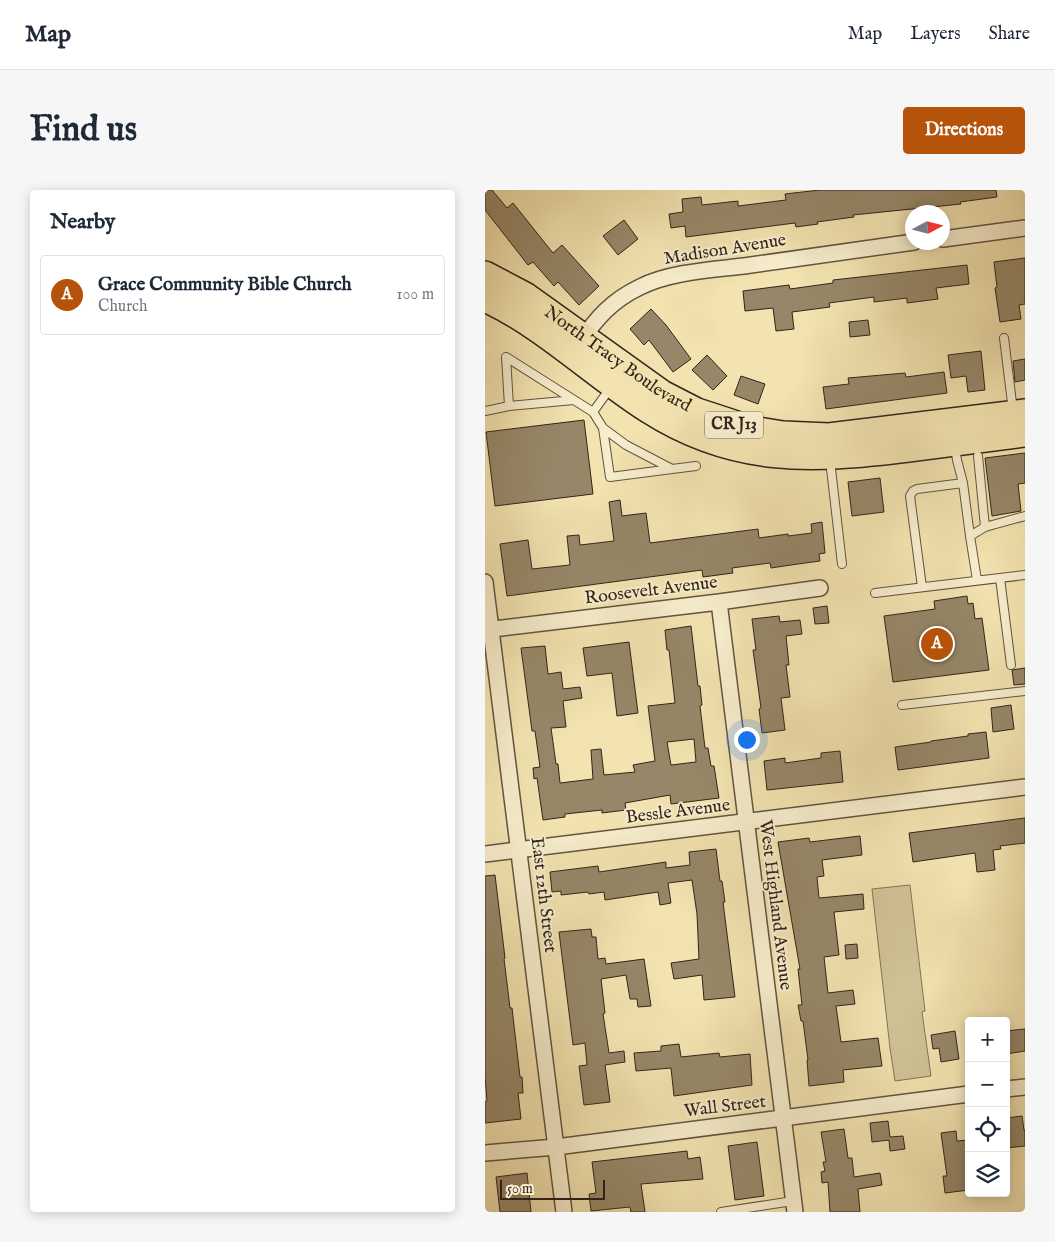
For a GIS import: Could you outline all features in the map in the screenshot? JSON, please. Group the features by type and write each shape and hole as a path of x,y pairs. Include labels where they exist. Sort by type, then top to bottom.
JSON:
{"main road":[{"name":"North Tracy Boulevard","path":"485,274 507,285 542,307 613,386 665,420 716,442 779,456 829,446 1021,420"},
{"name":"North Tracy Boulevard","path":"486,298 523,321 578,346 697,411 733,425 766,432 800,436 829,446 955,443 1021,420"}],"street":[{"path":"950,238 1025,228"},
{"name":"Madison Avenue","path":"578,346 601,315 615,301 657,280 713,270 905,243"},
{"path":"486,298 542,307"},
{"name":"East 12th Street","path":"485,582 488,630 564,1212"},
{"name":"Roosevelt Avenue","path":"488,630 820,588"},
{"name":"West Highland Avenue","path":"719,602 794,1206"},
{"name":"Bessle Avenue","path":"485,854 1025,787"},
{"path":"1010,1089 1025,1087"},
{"name":"Wall Street","path":"485,1154 556,1147 965,1095"}],"lane":[{"path":"1004,338 1021,420"},
{"path":"509,406 506,357 593,412 603,428 626,445 672,469"},
{"path":"593,412 613,386"},
{"path":"485,411 509,406 574,400"},
{"path":"603,428 610,477 696,466"},
{"path":"955,443 963,483 977,580"},
{"path":"829,446 832,487 842,564"},
{"path":"978,456 985,527"},
{"path":"922,587 910,496 917,488 963,483"},
{"path":"970,536 985,527 1025,516"},
{"path":"875,593 1025,575"},
{"path":"1000,578 1011,665"},
{"path":"902,705 1025,691"},
{"path":"721,1212 794,1206"}],"shaded area":[{"path":"910,885 925,1011 922,1012 931,1076 895,1081 872,889"}],"building":[{"path":"485,190 492,190 507,208 513,203 553,253 562,245 599,286 579,305 558,282 554,286 533,262 528,265 485,210"},
{"path":"820,190 996,190 997,197 950,205 905,205 905,210 853,215 854,217 796,227 795,223 686,237 685,226 671,228 669,214 683,212 682,199 701,197 702,205 738,201 738,206 786,200 785,194"},
{"path":"624,220 638,239 618,255 603,236"},
{"path":"1025,258 1025,304 1019,305 1021,319 1000,322 995,288 997,287 994,262"},
{"path":"967,265 969,284 936,288 938,299 907,303 907,298 874,302 874,297 829,303 830,307 792,312 794,329 776,331 773,308 745,311 743,291 789,285 790,289 833,283 833,280"},
{"path":"651,309 666,325 691,359 673,372 649,340 644,345 630,329"},
{"path":"868,320 870,335 850,337 849,322"},
{"path":"981,351 985,390 968,392 966,376 951,378 948,355"},
{"path":"707,355 727,376 713,390 692,370"},
{"path":"1025,359 1025,380 1015,382 1013,361"},
{"path":"944,372 947,393 826,409 823,387 849,384 848,378 905,373 906,377"},
{"path":"741,376 765,384 758,404 734,395"},
{"path":"584,420 593,494 495,506 486,432"},
{"path":"1025,453 1025,483 1018,484 1021,511 992,516 985,458"},
{"path":"880,478 884,512 852,516 848,482"},
{"path":"620,500 622,516 646,513 650,543 758,529 759,538 788,534 788,536 812,533 811,524 822,522 825,553 819,554 820,561 771,568 770,563 732,568 733,573 703,577 702,570 507,596 500,544 528,540 532,569 570,565 567,536 579,535 580,545 614,541 609,502"},
{"path":"967,596 968,604 973,603 975,619 982,618 989,670 893,682 884,616 935,609 934,601"},
{"path":"827,606 829,623 815,624 813,608"},
{"path":"779,616 780,622 800,620 802,634 786,636 789,665 786,665 790,697 781,698 785,730 762,733 759,709 761,708 753,650 756,650 752,619"},
{"path":"691,626 698,686 700,686 702,705 700,706 705,748 708,748 711,766 714,766 719,798 671,804 670,795 625,803 626,810 602,813 602,810 565,814 565,817 543,820 537,778 534,779 533,768 540,767 535,731 532,731 521,648 545,646 548,674 561,672 563,689 580,687 582,698 563,701 566,727 551,728 556,764 558,764 560,783 593,779 591,750 601,749 604,775 635,772 633,765 655,761 648,706 675,703 665,630","holes":["694,739 696,762 671,765 667,742"]},
{"path":"629,642 638,713 617,716 612,673 587,676 583,648"},
{"path":"1025,668 1025,684 1014,685 1012,670"},
{"path":"1011,705 1014,729 993,732 991,708"},
{"path":"986,732 989,758 898,770 895,747"},
{"path":"840,751 843,782 767,790 764,761 785,758 785,763 821,758 821,753"},
{"path":"1025,818 1025,843 1000,846 1001,849 993,850 995,870 977,872 975,853 913,862 909,833"},
{"path":"860,836 862,855 822,860 824,876 817,877 819,898 863,894 864,909 834,912 839,955 824,957 828,993 853,990 855,1004 836,1006 841,1042 878,1038 882,1066 843,1070 844,1082 809,1086 803,1021 801,1021 798,1005 802,1005 798,969 800,969 778,842 809,838 810,842"},
{"path":"716,849 725,902 723,902 735,997 704,1000 702,975 674,979 671,963 699,959 697,914 692,880 668,883 671,903 660,905 658,892 605,900 604,892 561,895 561,891 552,892 550,872 598,866 599,872 666,862 666,868 690,865 689,852"},
{"path":"495,875 510,1008 512,1008 523,1093 518,1093 521,1119 485,1123 485,1102 487,1101 485,1076 485,876"},
{"path":"591,929 592,937 596,937 598,959 605,958 606,964 644,959 651,1006 638,1007 637,999 630,999 626,975 601,979 605,1013 603,1014 609,1053 624,1051 625,1062 605,1065 610,1102 584,1105 579,1066 587,1065 585,1043 573,1045 559,932"},
{"path":"857,944 858,958 846,959 845,945"},
{"path":"1025,1029 1025,1051 1010,1053 1010,1031"},
{"path":"955,1031 959,1059 941,1062 939,1048 933,1049 931,1035"},
{"path":"679,1044 681,1057 719,1053 720,1057 750,1054 752,1085 674,1096 671,1068 636,1071 634,1053 661,1051 661,1046"},
{"path":"1022,1116 1025,1130 1025,1146 1010,1148 1010,1118"},
{"path":"888,1121 890,1137 903,1136 905,1149 890,1151 889,1140 872,1142 870,1123"},
{"path":"844,1129 848,1158 852,1158 854,1177 880,1173 882,1185 858,1189 860,1212 830,1212 828,1182 822,1183 821,1172 825,1171 823,1162 826,1162 821,1132"},
{"path":"956,1131 957,1141 965,1140 965,1190 945,1193 943,1176 947,1176 941,1133"},
{"path":"757,1142 764,1196 735,1200 728,1146"},
{"path":"687,1151 688,1159 700,1157 703,1179 641,1184 645,1212 631,1212 630,1207 591,1211 589,1194 596,1193 592,1162"},
{"path":"527,1173 531,1212 500,1212 496,1177"}],"place":[{"name":"Grace Community Bible Church","path":"937,644"}]}
